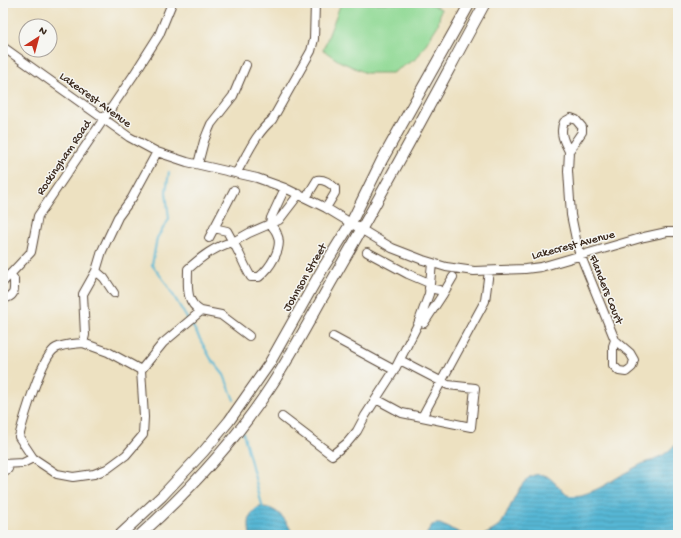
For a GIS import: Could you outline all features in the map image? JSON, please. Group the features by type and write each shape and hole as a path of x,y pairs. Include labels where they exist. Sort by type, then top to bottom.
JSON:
{"main road":[{"name":"Johnson Street","path":"120,535 162,496 204,451 229,421 269,364 323,268 351,223 382,160 470,3"},
{"path":"140,535 177,500 240,429 272,385 302,336 362,230 485,3"}],"street":[{"name":"Rockingham Road","path":"3,282 31,252 38,216 159,35 172,3"},
{"path":"237,172 260,132 272,120 311,51 314,39 315,3"},
{"name":"Lakecrest Avenue","path":"3,47 129,137 157,152 198,164 237,172 284,188 326,208 392,248 446,267 474,271 541,267 644,237 667,232 678,232"},
{"path":"198,164 204,141 211,124 233,96 246,65"},
{"name":"Flanders Court","path":"569,151 568,171 572,215 578,249 615,340"},
{"path":"83,343 85,324 83,294 96,271 102,251 118,217 132,198 157,152"},
{"path":"250,336 221,315 201,311 194,307 189,296 188,269 200,258 221,245 233,242 279,220 318,180 322,179 335,188 335,193 326,208"},
{"path":"214,228 227,231 251,277 259,278 267,270 275,257 278,245 278,235 270,223 284,188"},
{"path":"209,238 234,190"},
{"path":"367,252 439,290 443,294"},
{"path":"282,416 332,455 347,443 358,431 400,360 418,324 429,294 432,263"},
{"path":"96,271 104,278 114,292"},
{"path":"422,417 485,301 489,271"},
{"path":"3,299 11,297 13,294 14,279 10,274"},
{"path":"424,323 453,277"},
{"path":"141,370 108,352 83,343 66,345 54,349 42,370 27,408 19,437 33,458 56,474 73,477 94,474 107,469 126,455 143,435 144,417 141,370 163,343 184,327 201,311"},
{"path":"333,337 394,370"},
{"path":"376,399 402,413 471,427 475,388 448,385 400,360"},
{"path":"4,467 23,463 33,458"}],"green space":[{"path":"341,3 429,3 441,9 438,25 417,58 392,73 366,73 339,61 323,50"}],"water":[{"path":"678,444 678,535 484,535 500,525 517,492 529,477 537,474 546,476 567,495 575,496 601,487 636,467 663,455"},
{"path":"265,507 276,511 288,524 293,535 250,535 250,519 255,509"},
{"path":"440,524 465,535 426,535 432,525"}],"waterway":[{"path":"169,172 166,192 169,219 157,238 152,265 166,283 188,320"},
{"path":"191,323 211,359 224,375 234,400"},
{"path":"243,432 263,509"}]}
